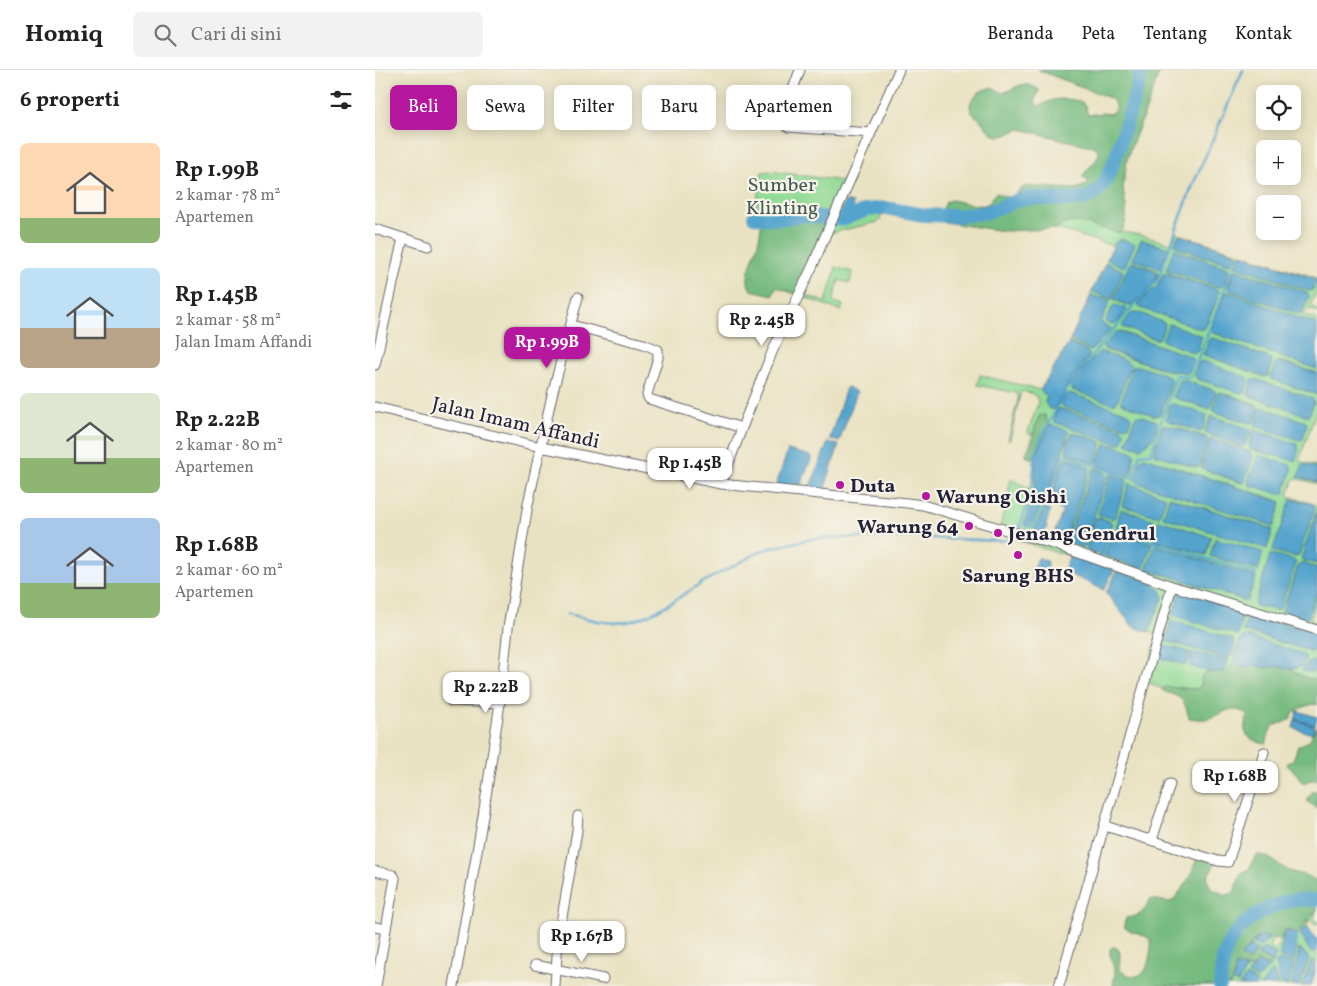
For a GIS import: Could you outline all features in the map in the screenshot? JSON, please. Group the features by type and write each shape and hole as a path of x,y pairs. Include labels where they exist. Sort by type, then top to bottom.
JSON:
{"street":[{"path":"800,70 783,116 782,121 784,125 788,127 871,133"},
{"path":"721,484 773,350 813,265 899,70"},
{"path":"375,229 428,246"},
{"path":"375,365 403,238"},
{"path":"454,986 483,816 518,564 541,447 578,297"},
{"path":"571,325 644,344 657,350 658,358 647,395 649,399 742,428"},
{"name":"Jalan Imam Affandi","path":"375,407 541,447 721,484 907,503 943,511 1057,545 1172,586 1317,630"},
{"path":"1059,986 1172,586"},
{"path":"451,701 499,703"},
{"path":"1105,826 1218,861 1227,862 1264,752"},
{"path":"1152,840 1170,784"},
{"path":"555,986 558,940 578,816"},
{"path":"375,871 393,875 395,878 376,986"},
{"path":"375,926 386,929"},
{"path":"535,965 603,980"}],"green space":[{"path":"1038,70 1160,70 1127,159 1123,188 1126,207 1124,227 1121,231 1116,232 1079,222 1069,222 1053,229 1003,231 937,221 946,202 951,200 984,205 989,203 997,193 1011,197 1026,186 1075,189 1087,185 1088,180 1083,175 1099,154 1096,147 1020,129 1004,136 998,136 988,130 971,111 972,99 982,91 992,88 1003,93 1020,85 1027,85 1038,89 1035,100 1039,106 1051,100 1064,99 1082,102 1086,106 1088,115 1109,114 1114,111 1115,104 1110,98"},
{"name":"Sumber Klinting","path":"769,171 849,182 833,219 845,218 878,208 888,210 888,214 881,216 878,222 826,234 832,219 816,216 795,216 777,219 754,217 762,172"},
{"path":"805,215 833,219 798,295 776,287 773,295 751,290 748,274 758,243 762,219"},
{"path":"1069,222 1079,222 1116,232 1137,234 1172,244 1176,233 1317,278 1317,290 1310,306 1317,309 1317,312 1308,309 1304,315 1317,319 1317,324 1226,293 1211,332 1317,369 1317,373 1280,361 1271,379 1317,394 1317,409 1299,461 1317,466 1317,468 1303,464 1299,477 1317,482 1317,484 1294,478 1288,496 1317,505 1317,511 1301,559 1317,564 1317,568 1302,563 1298,566 1282,611 1308,618 1317,591 1317,602 1311,618 1317,623 1317,634 1243,631 1310,651 1317,650 1317,661 1315,661 1309,672 1317,672 1317,679 1306,678 1300,675 1291,669 1297,668 1241,640 1234,656 1234,663 1227,670 1222,672 1225,669 1189,666 1211,672 1205,673 1201,685 1196,689 1166,687 1162,689 1145,681 1157,635 1149,632 1163,597 1148,583 1074,556 1010,538 1018,531 1000,528 1011,479 1031,490 1036,450 1048,424 1039,416 1033,434 1029,434 1028,432 1038,403 1037,397 1031,393 1021,391 1010,440 1008,440 1018,395 977,385 980,375 1040,390 1047,396 1045,402 1053,410 1073,376 1089,356 1088,352 1071,343 1068,344 1071,338 1072,341 1091,351 1111,329 1101,321 1110,301 1093,296 1090,297 1092,291 1112,299 1122,270 1105,264 1115,243 1113,246 1053,229","holes":["1181,235 1235,253 1229,264 1176,247 1175,246","1141,240 1168,248 1161,267 1132,259","1241,254 1316,280 1310,291 1238,267","1131,262 1157,270 1148,290 1129,306 1114,300","1236,270 1306,292 1228,287","1167,273 1217,289 1219,291 1218,298 1203,329 1139,303 1157,286 1163,274","1137,312 1165,323 1158,339 1155,339 1123,327","1120,331 1193,358 1179,371 1167,370 1103,348","1211,338 1267,357 1266,377 1204,355","1180,380 1214,390 1207,409 1173,397","1252,380 1258,380 1307,415 1249,396","1220,392 1254,403 1249,423 1213,410","1058,409 1061,409 1121,428 1117,444 1055,422 1054,418","1211,416 1250,429 1242,447 1205,433","1163,425 1206,437 1208,441 1197,467 1154,452","1049,426 1069,432 1045,502 1032,498 1035,485 1036,456","1212,439 1250,452 1244,483 1202,469","1101,442 1095,463 1066,453","1105,444 1131,451 1135,454 1131,473 1098,463","1144,457 1277,500 1281,502","1063,460 1090,469 1062,541 1035,530 1051,505","1169,497 1273,529 1163,517","1098,504 1084,547 1082,548 1068,542","1096,518 1100,554 1086,549","1211,537 1206,555 1153,539","1173,577 1256,577 1247,601"]},
{"path":"836,267 852,272 850,283 839,280 833,301 843,305 841,311 798,295 799,293 826,302"},
{"path":"1045,415 1048,424 1032,459 1026,456 1026,454 1039,416"},
{"path":"1234,663 1241,667 1254,665 1265,668 1273,666 1291,669 1306,678 1317,679 1317,705 1313,704 1301,708 1290,719 1273,726 1266,744 1254,740 1246,734 1247,714 1236,710 1227,710 1207,719 1189,718 1185,704 1181,699 1162,690 1166,687 1196,689 1201,685 1202,675 1225,670"},
{"path":"1317,726 1317,780 1303,783 1287,763 1293,760 1298,746 1309,741"},
{"path":"1313,791 1317,791 1317,808 1308,802 1308,798"},
{"path":"1257,855 1266,857 1286,869 1317,881 1317,909 1304,926 1297,932 1284,930 1281,939 1257,937 1243,954 1242,957 1249,961 1257,949 1260,951 1258,954 1273,962 1269,967 1258,962 1253,967 1248,968 1236,965 1233,982 1229,986 1113,986 1115,973 1110,954 1112,947 1119,950 1119,970 1129,975 1138,976 1145,971 1149,960 1151,940 1125,928 1126,918 1140,914 1151,899 1169,902 1174,900 1188,880 1198,857 1215,864 1208,878 1212,889 1226,895 1231,894 1235,890 1241,873 1249,869"},
{"path":"1317,909 1314,918 1317,921 1317,926 1311,920 1307,927 1300,931 1317,950 1317,965 1313,960 1310,963 1303,986 1300,986 1309,958 1300,948 1292,985 1296,986 1276,986 1272,971 1260,986 1255,986 1257,983 1247,976 1239,986 1229,986 1233,982 1238,983 1246,969 1253,968 1248,974 1269,967 1273,962 1264,948 1260,951 1251,946 1242,954 1255,939 1261,936 1254,942 1268,941 1270,938 1275,937 1269,946 1276,950 1284,930 1307,921"}],"water":[{"path":"845,201 853,203 852,212 844,217 838,216"},
{"path":"1181,235 1235,253 1233,264 1176,247 1174,245 1178,236"},
{"path":"1120,239 1135,244 1123,267 1107,258 1115,243"},
{"path":"1141,240 1168,248 1160,268 1132,259"},
{"path":"1174,249 1228,268 1229,271 1223,287 1166,270"},
{"path":"1239,254 1313,278 1316,281 1313,290 1310,291 1238,267 1235,265"},
{"path":"1133,262 1158,272 1151,287 1129,306 1114,299 1129,264"},
{"path":"1106,263 1123,272 1112,299 1092,291"},
{"path":"1236,270 1306,292 1309,297 1302,313 1297,313 1229,290 1228,287"},
{"path":"1165,273 1219,291 1205,328 1201,329 1138,306 1157,286"},
{"path":"1226,292 1317,324 1317,369 1211,332"},
{"path":"1092,295 1110,301 1101,322 1111,329 1091,351 1072,341 1071,338"},
{"path":"1115,305 1126,308 1126,311 1116,323 1107,323 1106,320"},
{"path":"1132,312 1137,312 1165,323 1160,338 1155,339 1123,327 1122,325"},
{"path":"1169,324 1202,336 1197,352 1194,353 1162,340"},
{"path":"1117,331 1189,356 1194,360 1190,371 1187,374 1179,371 1173,372 1103,348"},
{"path":"1213,338 1270,358 1272,362 1268,376 1263,376 1204,355 1209,339"},
{"path":"1069,343 1088,352 1089,356 1073,376 1055,408 1050,409 1045,403 1047,396 1040,390"},
{"path":"1100,351 1127,361 1131,365 1117,402 1113,404 1072,390 1071,388 1080,374"},
{"path":"1203,361 1248,378 1245,393 1197,379 1195,375 1199,362"},
{"path":"1277,361 1317,373 1317,394 1271,379 1270,377"},
{"path":"1133,366 1167,375 1172,380 1160,415 1155,416 1121,403"},
{"path":"1179,380 1214,390 1216,393 1211,408 1208,409 1173,397"},
{"path":"1252,380 1258,380 1312,398 1314,402 1310,414 1305,415 1249,395"},
{"path":"848,387 857,392 839,442 830,438 846,388"},
{"path":"1220,392 1257,405 1258,409 1254,422 1249,423 1215,412 1213,410 1218,393"},
{"path":"1070,393 1130,414 1129,426 1125,427 1063,407 1061,405 1063,400"},
{"path":"1169,405 1207,415 1203,430 1200,432 1166,420"},
{"path":"1262,407 1306,422 1303,439 1299,440 1255,426 1260,408"},
{"path":"1058,409 1121,428 1125,432 1122,443 1117,444 1054,422"},
{"path":"1211,416 1250,429 1251,431 1244,447 1205,433"},
{"path":"1135,417 1157,421 1153,438 1140,448 1127,444"},
{"path":"1052,425 1069,432 1045,502 1043,503 1032,500 1035,485 1036,456 1049,426"},
{"path":"1163,425 1207,438 1208,441 1199,467 1154,454"},
{"path":"1255,430 1297,444 1299,449 1295,461 1250,449 1249,444"},
{"path":"1073,432 1100,441 1101,446 1096,463 1066,453 1067,443"},
{"path":"1212,439 1250,452 1253,458 1244,483 1201,468 1210,440"},
{"path":"828,442 839,445 825,488 822,490 811,490 810,487"},
{"path":"1105,444 1131,451 1135,454 1129,475 1127,476 1098,465"},
{"path":"788,450 811,456 801,485 796,489 776,485"},
{"path":"1258,455 1290,465 1292,469 1284,494 1249,485 1248,481"},
{"path":"1144,457 1281,502 1274,526 1138,483 1134,479 1141,459"},
{"path":"1067,458 1090,469 1065,540 1062,541 1053,536 1062,511 1050,504 1062,464"},
{"path":"1303,464 1317,468 1317,482 1298,477"},
{"path":"1093,469 1103,471 1107,476 1084,547 1082,548 1067,540"},
{"path":"1111,474 1127,481 1113,519 1098,514"},
{"path":"1129,483 1166,497 1159,517 1122,506"},
{"path":"1169,497 1273,529 1267,549 1163,517"},
{"path":"1291,499 1313,504 1315,509 1299,555 1295,557 1273,551"},
{"path":"1031,502 1042,506 1030,526 1027,527 1024,525"},
{"path":"1046,509 1050,511 1044,533 1035,530 1035,528"},
{"path":"1121,509 1155,520 1149,538 1116,527"},
{"path":"1317,511 1317,564 1301,559"},
{"path":"1097,517 1112,523 1102,553 1100,554 1086,549"},
{"path":"1159,520 1211,537 1206,555 1152,539"},
{"path":"1114,532 1152,544 1143,569 1105,556"},
{"path":"1215,538 1263,552 1258,571 1210,556"},
{"path":"1155,545 1256,577 1247,601 1146,570"},
{"path":"1070,555 1114,570 1104,590 1065,572 1064,569"},
{"path":"1270,555 1294,560 1296,563 1280,609 1276,610 1256,606 1255,604"},
{"path":"1038,558 1047,561 1048,564 1045,577 1039,584 1032,576"},
{"path":"1302,563 1317,568 1317,591 1306,619 1282,611 1298,566"},
{"path":"1117,571 1146,581 1157,586 1162,591 1163,597 1149,632 1133,627 1106,593"},
{"path":"1181,591 1244,611 1238,635 1172,615"},
{"path":"1249,613 1317,634 1317,650 1310,651 1243,631"},
{"path":"1171,620 1233,639 1233,651 1229,658 1166,641"},
{"path":"1247,636 1303,654 1305,661 1301,667 1289,669 1273,666 1265,668 1254,665 1247,668 1241,667 1234,663 1234,656 1241,640"},
{"path":"1163,645 1190,652 1186,665 1160,658"},
{"path":"1192,652 1228,660 1225,670 1222,672 1211,672 1189,666"},
{"path":"1317,661 1317,672 1302,671 1305,665"},
{"path":"1298,711 1317,717 1315,725 1295,719"},
{"path":"1295,720 1315,726 1312,734 1293,728"},
{"path":"1307,927 1317,939 1317,950 1312,953 1300,933 1300,931"},
{"path":"1286,931 1298,934 1294,962 1279,957"},
{"path":"1261,936 1270,938 1260,947 1254,944 1254,942"},
{"path":"1251,946 1257,949 1249,961 1242,957 1242,954"},
{"path":"1264,948 1276,954 1273,962 1258,954"},
{"path":"1299,948 1309,958 1300,986 1292,985"},
{"path":"1279,960 1294,964 1289,985 1280,983 1276,962"},
{"path":"1313,960 1315,970 1311,986 1303,986 1310,964"},
{"path":"1258,962 1269,967 1257,980 1248,974"},
{"path":"1236,965 1246,969 1238,983 1233,982"},
{"path":"1272,971 1274,972 1277,985 1260,986"},
{"path":"1246,976 1258,983 1255,986 1239,986"}],"waterway":[{"path":"754,217 777,219 805,215 843,219 867,210 885,208 924,215 959,216 988,212 1018,200 1029,198 1070,200 1091,196 1101,188 1115,159 1141,70"},
{"path":"1018,531 1031,491 1036,450 1043,434 1077,374 1133,306 1158,279 1192,187 1243,70"},
{"path":"1030,531 1047,503 1063,455 1131,478 1140,454 1151,453 1176,376 1188,378 1192,375 1233,268"},
{"path":"1020,528 1058,541"},
{"path":"1099,556 1103,555 1112,531 1115,530 1256,574"},
{"path":"567,614 612,623 636,620 657,611 705,581 759,552 806,540 820,538 910,537 1000,541 1007,540 1013,535"},
{"path":"1220,986 1221,971 1227,948 1238,931 1246,923 1264,911 1284,902 1317,900"}],"place":[{"name":"Duta","path":"840,485"},
{"name":"Warung Oishi","path":"926,496"},
{"name":"Warung 64","path":"969,526"},
{"name":"Jenang Gendrul","path":"998,533"},
{"name":"Sarung BHS","path":"1018,555"}]}
